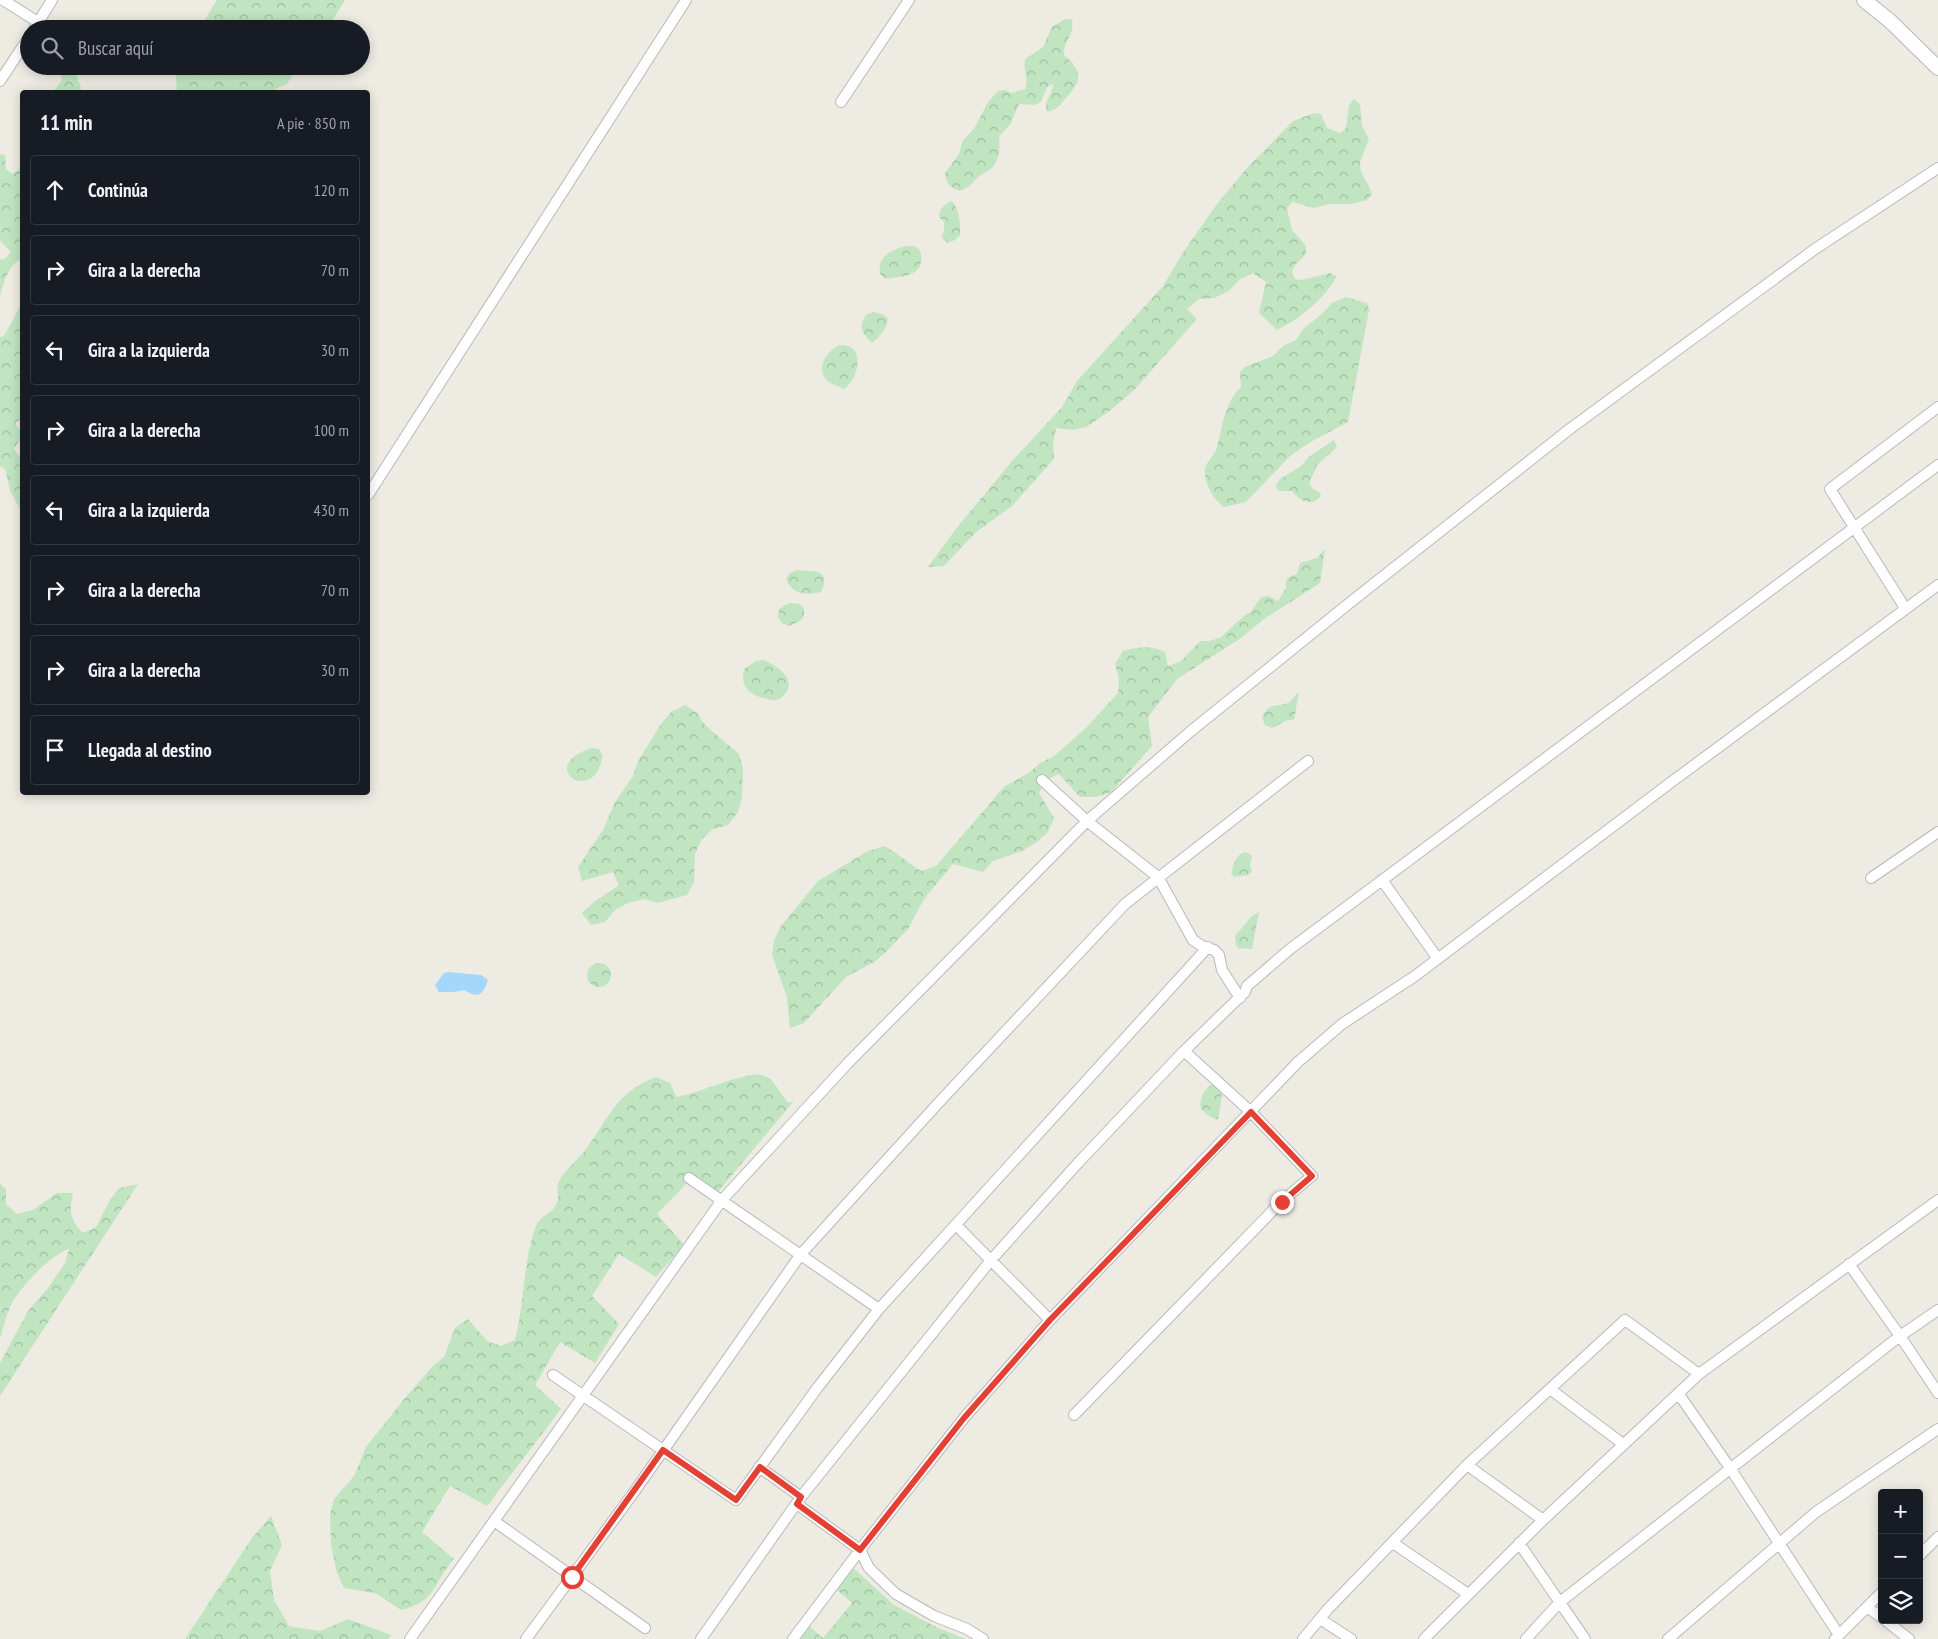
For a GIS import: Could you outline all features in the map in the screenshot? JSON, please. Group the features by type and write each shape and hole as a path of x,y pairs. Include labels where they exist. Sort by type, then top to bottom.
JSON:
{"main road":[{"path":"1864,0 1890,21 1938,68"}],"street":[{"path":"3,0 28,20"},
{"path":"40,20 52,0"},
{"path":"370,492 686,0"},
{"path":"841,102 909,0"},
{"path":"0,81 20,50"},
{"path":"410,1639 722,1200 848,1063 1087,821 1230,700 1571,428 1815,249 1938,168"},
{"path":"1905,608 1830,490 1938,407"},
{"path":"701,1639 799,1500 991,1260 1078,1163 1184,1051 1242,995 1246,986 1290,949 1384,883 1856,530 1938,465"},
{"path":"1856,530 1938,473"},
{"path":"794,1639 860,1550 964,1418 1050,1320 1298,1062 1342,1024 1415,976 1670,783 1938,585"},
{"path":"526,1639 663,1450 801,1254 1125,904 1308,761"},
{"path":"1042,780 1087,821 1158,877 1193,940 1202,946 1214,950 1219,955 1222,970 1242,995"},
{"path":"1871,878 1938,832"},
{"path":"1384,883 1438,959"},
{"path":"553,1375 736,1500 818,1387 879,1309 1208,947"},
{"path":"1074,1415 1282,1202 1312,1176 1251,1112 1184,1051"},
{"path":"689,1178 879,1309"},
{"path":"1424,1639 1519,1543 1622,1444 1699,1374 1938,1200"},
{"path":"956,1225 1050,1320"},
{"path":"1849,1264 1938,1393"},
{"path":"1526,1639 1560,1602 1900,1336 1938,1310"},
{"path":"1304,1639 1320,1619 1467,1465 1625,1320 1699,1374"},
{"path":"1550,1388 1622,1444"},
{"path":"1678,1393 1780,1544 1837,1637 1878,1596"},
{"path":"1668,1639 1816,1512 1938,1429"},
{"path":"1467,1465 1543,1520"},
{"path":"760,1467 860,1550 869,1568 896,1594 934,1616 967,1628 983,1639"},
{"path":"494,1522 644,1628"},
{"path":"1923,1552 1938,1537"},
{"path":"1393,1543 1468,1594"},
{"path":"1519,1543 1585,1639"},
{"path":"1867,1607 1878,1615"},
{"path":"1320,1619 1351,1639"},
{"path":"1890,1624 1910,1639"}],"green space":[{"path":"217,0 345,0 333,20 205,20"},
{"path":"1065,19 1072,19 1072,30 1065,45 1064,55 1074,66 1078,75 1078,80 1072,91 1058,107 1047,112 1046,104 1053,84 1047,87 1041,102 1034,105 1019,104 1010,125 999,136 999,154 991,169 965,189 959,191 950,186 946,180 945,173 959,154 963,140 974,129 988,102 998,91 1005,90 1011,93 1025,89 1025,59 1043,47 1052,27"},
{"path":"61,75 76,75 80,90 54,90 62,80"},
{"path":"176,75 292,75 287,84 273,90 177,90"},
{"path":"1354,99 1360,104 1362,126 1369,139 1360,165 1372,194 1367,200 1352,204 1329,204 1314,208 1292,202 1287,209 1292,230 1306,246 1306,254 1295,265 1292,272 1295,279 1302,280 1330,273 1336,277 1326,293 1302,314 1277,330 1259,313 1266,282 1253,273 1239,280 1229,291 1214,298 1199,299 1187,309 1197,319 1135,389 1111,410 1086,427 1072,430 1056,428 1053,443 1054,459 1012,506 975,533 944,566 928,567 955,530 1012,461 1062,407 1077,381 1163,286 1182,254 1217,204 1246,169 1293,121 1314,113 1321,114 1327,128 1340,133 1346,128 1349,105"},
{"path":"0,154 5,155 6,169 12,174 19,170 20,166 20,260 10,269 0,296 0,259 3,260 11,253 0,240"},
{"path":"952,201 959,217 960,235 948,243 941,237 944,230 944,222 939,217 942,207"},
{"path":"906,246 914,246 920,250 921,259 917,270 907,275 886,279 880,274 883,258 890,252"},
{"path":"1346,297 1367,303 1369,310 1348,422 1307,444 1289,457 1246,502 1224,507 1217,501 1209,488 1205,471 1207,463 1217,447 1231,400 1241,387 1240,372 1245,367 1273,356 1283,346 1296,340 1304,328 1322,314 1332,303"},
{"path":"20,307 20,420 15,423 20,431 20,440 14,448 20,457 20,508 10,491 5,469 0,466 0,337 4,336"},
{"path":"874,312 888,318 883,332 872,343 863,333 862,322 867,314"},
{"path":"839,345 848,346 853,349 857,355 858,362 854,377 844,389 829,382 822,372 826,357"},
{"path":"1334,440 1337,447 1317,465 1309,483 1313,489 1320,493 1321,496 1317,500 1313,502 1305,501 1292,491 1280,491 1277,489 1276,485 1280,479 1300,467 1310,456"},
{"path":"1325,549 1320,583 1264,619 1241,638 1177,679 1148,717 1152,746 1111,792 1096,797 1080,797 1059,774 1046,780 1039,793 1054,818 1048,832 1037,842 1022,851 993,861 983,872 953,864 924,899 908,929 886,952 874,962 846,977 804,1023 790,1028 787,997 772,955 774,940 781,926 818,881 868,851 884,846 921,871 936,866 1004,787 1054,756 1087,727 1118,693 1119,679 1115,664 1123,651 1154,648 1165,652 1168,666 1181,661 1200,641 1210,641 1221,637 1245,615 1251,612 1261,597 1268,596 1278,601 1286,588 1286,582 1289,577 1297,574 1300,563 1317,558"},
{"path":"797,570 819,572 824,577 824,585 821,592 805,594 792,588 786,579 790,573"},
{"path":"791,603 799,604 804,608 804,616 800,621 789,626 782,623 778,617 779,609"},
{"path":"764,660 780,669 789,683 785,694 778,699 772,700 753,694 744,684 744,669 756,661"},
{"path":"1299,692 1294,720 1286,721 1272,728 1265,725 1262,718 1266,710 1272,706 1288,703"},
{"path":"685,705 697,713 705,725 739,754 743,768 742,797 738,812 728,825 713,829 702,839 695,853 694,882 687,895 658,903 644,899 628,903 615,910 605,922 591,925 582,913 594,902 619,885 613,872 582,881 578,867 603,830 615,802 633,776 638,761 661,724 671,712"},
{"path":"592,748 599,749 603,756 598,771 591,778 583,781 575,780 570,776 567,769 569,762 577,755"},
{"path":"1246,852 1252,856 1250,865 1252,872 1247,875 1234,877 1231,873 1236,860 1240,854"},
{"path":"1259,912 1252,949 1238,948 1235,936 1251,917"},
{"path":"599,963 607,967 611,975 607,983 599,987 591,983 587,975 591,967"},
{"path":"758,1074 771,1079 788,1103 794,1101 717,1193 691,1179 657,1214 684,1245 656,1277 619,1254 592,1296 619,1324 595,1363 560,1342 535,1385 561,1409 487,1506 450,1486 422,1532 454,1559 433,1590 422,1602 401,1610 375,1593 344,1588 337,1573 331,1545 330,1514 334,1499 354,1476 366,1447 405,1398 433,1366 444,1357 455,1328 468,1319 487,1341 501,1346 515,1340 527,1261 536,1226 557,1203 558,1184 563,1174 583,1153 622,1098 642,1083 656,1077 670,1083 676,1097 737,1078"},
{"path":"1213,1084 1222,1088 1218,1120 1204,1112 1200,1105 1203,1094"},
{"path":"0,1184 6,1189 6,1204 17,1214 33,1210 57,1193 73,1193 71,1205 73,1219 83,1233 96,1227 110,1200 119,1188 138,1184 0,1396 0,1363 28,1311 48,1288 65,1263 69,1249 46,1264 18,1294 9,1309 0,1338"},
{"path":"271,1516 282,1545 270,1571 274,1600 289,1626 320,1631 348,1619 391,1635 388,1639 185,1639 252,1538"},
{"path":"850,1565 894,1605 936,1627 966,1639 800,1639 810,1627 823,1638 852,1603 836,1589"}],"water":[{"path":"444,973 481,975 488,980 484,990 476,995 464,990 439,992 435,985"}],"route":[{"path":"572,1577 663,1450 736,1500 760,1467 801,1497 797,1504 860,1550 964,1418 1050,1320 1251,1112 1312,1176 1282,1202"}]}
